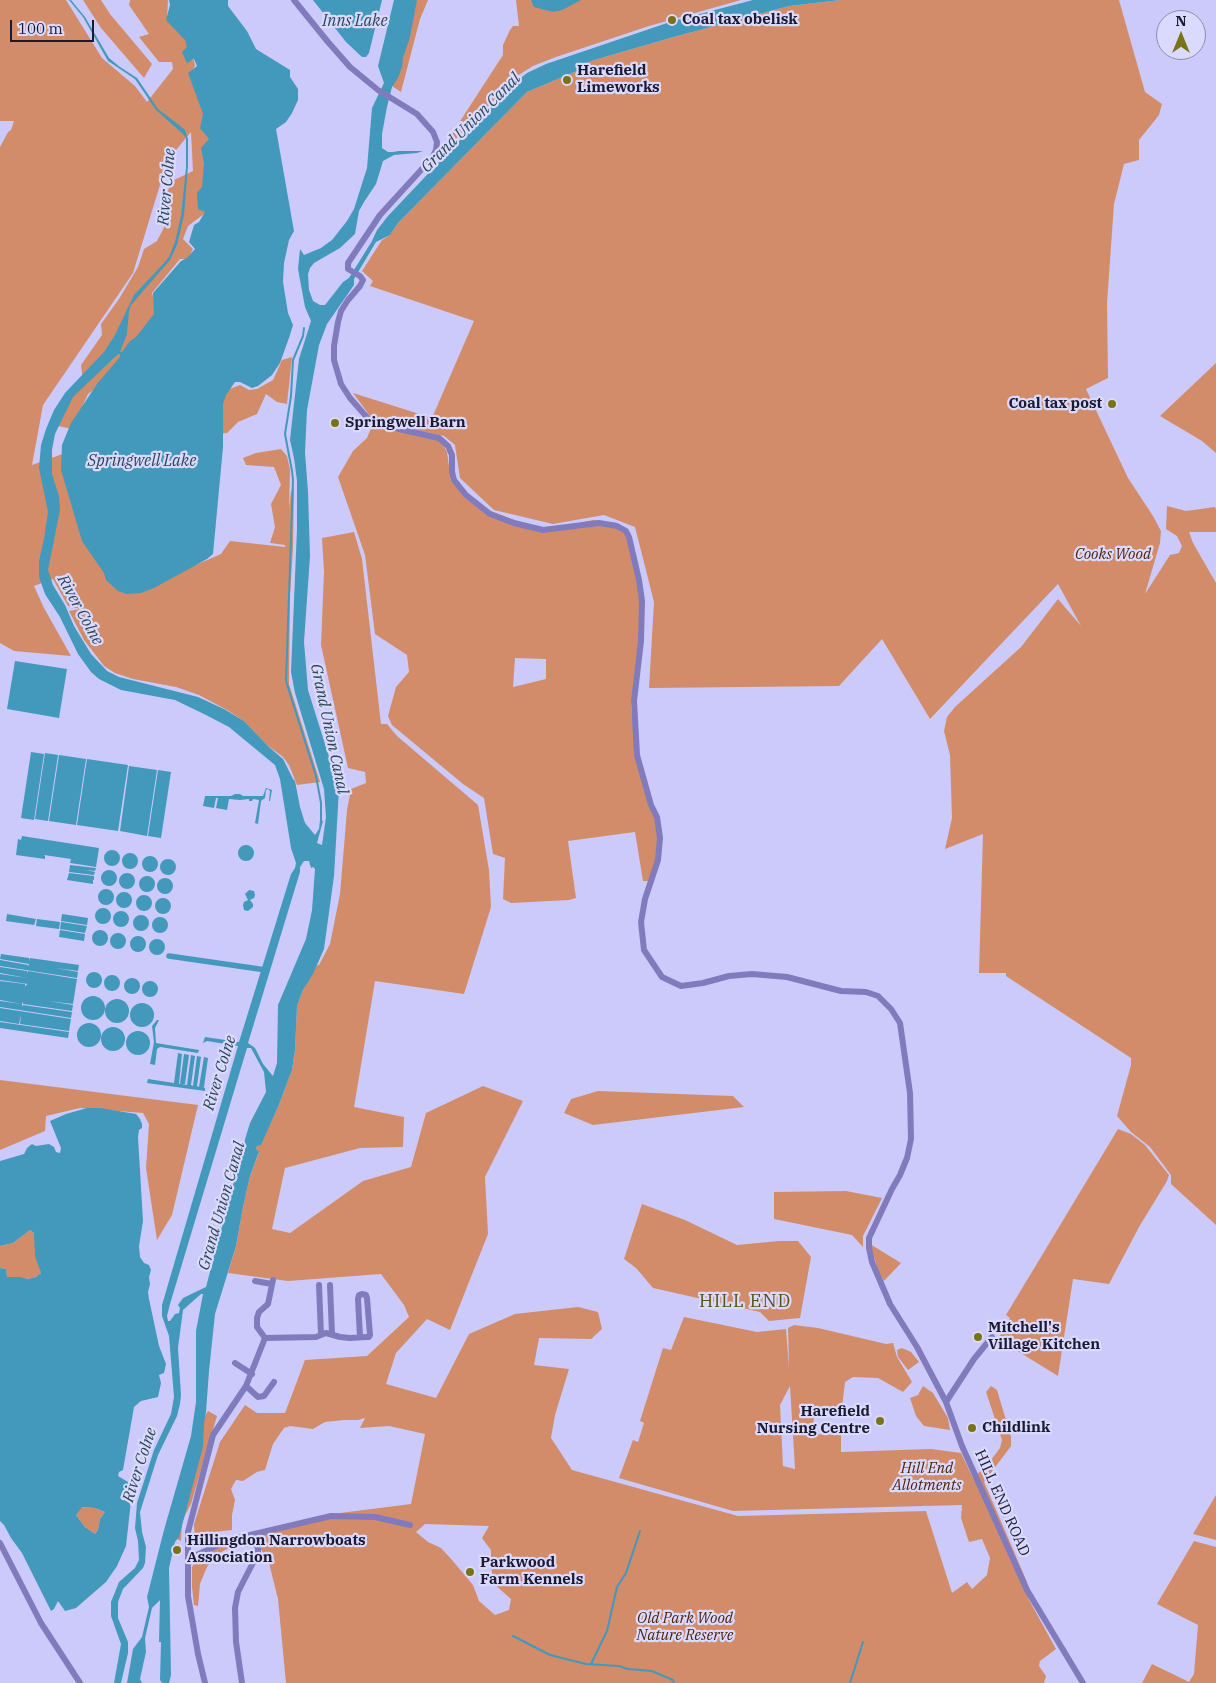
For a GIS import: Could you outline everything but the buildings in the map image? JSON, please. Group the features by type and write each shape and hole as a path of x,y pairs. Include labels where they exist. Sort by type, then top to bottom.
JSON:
{"street":[{"name":"HILL END ROAD","path":"294,0 350,67 378,90 423,119 436,138 436,150 432,158 380,215 348,263 348,269 363,280 362,284 348,300 338,322 334,360 341,384 350,398 372,423 439,438 448,446 452,455 454,480 466,494 490,514 514,523 543,530 599,523 617,526 626,531 629,537 642,601 641,641 634,701 637,755 651,805 657,817 660,838 658,860 645,899 641,922 644,950 662,977 681,986 703,983 729,976 752,974 787,977 841,991 866,992 878,996 891,1009 900,1022 910,1093 911,1139 907,1158 869,1238 872,1262 890,1304 917,1347 946,1402 962,1446 1027,1590 1083,1683"},
{"path":"255,1281 273,1282 268,1304 259,1312 256,1318 257,1327 265,1338"},
{"path":"319,1285 320,1335"},
{"path":"330,1285 332,1334"},
{"path":"265,1338 316,1337 326,1333 340,1337 363,1337 370,1335 367,1298 366,1295 362,1294 359,1295 358,1299 363,1337"},
{"path":"946,1402 974,1358 992,1337"},
{"path":"205,1683 188,1596 188,1532 213,1435 246,1386 265,1338"},
{"path":"235,1363 252,1374"},
{"path":"246,1386 258,1398 264,1396 274,1382"},
{"path":"188,1559 229,1540 331,1516 374,1517 410,1525"},
{"path":"242,1683 236,1642 235,1608 238,1592 258,1553 258,1548 254,1541 246,1536"},
{"path":"0,1543 41,1623 80,1683"}],"green space":[{"path":"0,0 66,0 102,58 135,86 147,102 173,69 172,62 159,62 139,37 149,34 129,5 130,0 168,0 167,20 187,39 188,61 194,60 195,66 190,74 196,86 211,139 206,163 208,211 188,226 183,239 193,249 188,259 180,259 152,293 158,311 117,372 88,394 72,429 58,426 69,400 83,382 81,365 102,335 101,324 138,267 144,249 157,241 170,216 161,207 172,181 193,171 191,132 176,150 171,149 133,273 43,405 32,465 68,452 133,592 221,554 230,541 285,547 285,545 270,543 275,527 271,504 281,485 274,467 246,465 243,458 256,453 281,449 287,456 290,470 289,509 291,492 294,487 289,684 320,782 297,785 289,765 283,757 267,745 244,721 227,710 199,695 176,687 133,679 115,673 104,666 84,640 69,611 81,609 68,606 53,579 34,586 71,656 14,651 0,643 0,147 11,130 14,121 0,121"},
{"path":"83,0 101,0 110,14 152,64 144,78 101,28"},
{"path":"410,0 428,0 420,19 401,92 389,84"},
{"path":"516,0 741,0 649,26 533,66 517,76 447,149 442,149 503,55 503,45 510,30 513,26 519,26"},
{"name":"Cooks Wood","path":"841,0 1119,0 1145,92 1162,104 1159,115 1139,140 1139,160 1124,164 1114,204 1107,303 1108,378 1086,389 1128,478 1161,531 1160,543 1145,594 1170,555 1179,553 1182,546 1177,536 1166,529 1167,506 1186,511 1215,507 1216,509 1216,532 1189,532 1193,543 1216,583 1216,1225 1171,1184 1171,1175 1150,1147 1131,1132 1117,1116 1131,1065 1131,1058 1006,976 1006,973 979,973 983,834 945,849 952,818 950,755 944,731 947,717 955,707 1021,647 1058,599 1081,626 1058,584 930,719 882,639 839,686 649,688 654,602 635,527 604,515 553,524 494,510 460,478 455,445 444,436 373,420 353,393 432,418 474,321 370,286 373,281 362,271 382,240 390,235 398,223 527,92 584,68 591,61 789,6"},
{"path":"292,357 287,404 277,402 266,394 257,414 238,422 227,433 217,434 222,392 240,385 249,390 257,389 273,380 282,360"},
{"path":"1216,363 1216,453 1202,441 1160,416"},
{"path":"374,421 439,437 447,452 451,481 488,510 530,526 553,528 593,520 615,523 628,534 640,595 640,644 631,706 635,746 653,810 657,832 657,856 651,881 643,881 635,832 568,841 576,898 511,903 503,899 505,858 493,854 484,798 463,784 392,725 388,716 396,687 409,672 407,655 375,634 365,555 338,477 353,451 367,438","holes":["515,658 546,659 546,679 513,687"]},
{"path":"354,532 362,559 381,724 387,724 397,736 478,805 489,870 491,907 464,994 375,981 354,1107 404,1117 403,1147 360,1148 285,1168 272,1229 290,1233 363,1181 411,1167 426,1113 483,1086 523,1101 485,1177 488,1234 450,1330 427,1319 396,1353 386,1384 436,1398 469,1334 515,1314 578,1307 598,1312 602,1329 591,1339 539,1338 534,1365 569,1369 555,1415 551,1438 572,1470 738,1516 926,1511 952,1593 967,1582 972,1589 987,1575 990,1558 982,1539 969,1542 961,1518 962,1505 733,1511 619,1478 633,1440 638,1442 644,1423 640,1421 663,1348 671,1350 684,1317 757,1332 786,1329 789,1369 788,1328 794,1325 818,1328 886,1344 893,1343 897,1357 912,1382 903,1392 878,1378 853,1377 845,1382 841,1416 814,1413 813,1434 841,1435 841,1452 931,1449 961,1453 973,1478 988,1464 1000,1448 1002,1440 986,1392 991,1386 997,1390 1011,1437 1011,1446 984,1482 1027,1582 1028,1598 1056,1649 1040,1661 1039,1666 1046,1676 1044,1683 286,1683 278,1599 269,1563 252,1534 332,1514 411,1504 425,1434 389,1426 360,1428 365,1418 325,1422 313,1429 290,1426 284,1428 273,1444 265,1470 257,1472 243,1481 236,1480 231,1489 235,1500 232,1530 214,1532 195,1547 194,1524 220,1442 245,1405 257,1413 285,1413 305,1360 367,1356 409,1317 404,1305 381,1274 288,1281 228,1273 236,1246 250,1176 259,1153 256,1149 261,1144 278,1107 292,1070 297,1006 303,990 330,944 340,894 347,810 351,789 366,783 365,772 348,768 321,645 324,572 322,538","holes":["790,1386 795,1469 783,1466 780,1405","425,1524 489,1526 482,1538 491,1550 494,1584 511,1599 509,1610 495,1615 479,1601 473,1585 452,1560 441,1548 428,1542 416,1532"]},
{"path":"0,1080 198,1105 172,1215 157,1240 146,1168 149,1124 143,1113 80,1108 46,1116 45,1131 0,1150"},
{"path":"598,1091 733,1096 744,1107 593,1125 564,1113 571,1099"},
{"path":"1118,1129 1131,1134 1145,1145 1169,1175 1109,1284 1073,1279 1058,1376 998,1339 1010,1318 1006,1315"},
{"path":"846,1191 882,1198 863,1236 863,1247 852,1235 774,1219 774,1192"},
{"path":"642,1204 685,1220 737,1245 798,1241 811,1257 800,1318 769,1321 760,1312 653,1288 636,1268 624,1259"},
{"path":"30,1230 34,1233 41,1273 36,1277 28,1279 7,1277 6,1269 0,1268 0,1246 13,1243"},
{"path":"870,1244 901,1263 884,1281 879,1273"},
{"path":"902,1348 911,1352 919,1362 908,1370 898,1357 897,1350"},
{"path":"923,1386 933,1393 948,1418 950,1430 924,1426 916,1416 910,1398 918,1395"},
{"path":"208,1411 217,1416 191,1504 182,1521 181,1541 177,1539 175,1516 199,1425"},
{"path":"1216,1495 1216,1540 1193,1534"},
{"path":"81,1507 95,1508 105,1512 100,1519 98,1530 95,1534 85,1527 76,1515"},
{"path":"1194,1541 1216,1547 1216,1683 1142,1683 1152,1664 1189,1682 1194,1674 1198,1625 1157,1604"},
{"path":"246,1544 248,1547 238,1546 214,1556 200,1584 198,1606 194,1605 192,1567 199,1557 223,1546"}],"water":[{"name":"Springwell Lake","path":"69,0 85,17 109,58 137,78 158,109 185,130 188,139 184,215 177,245 170,260 131,305 127,334 120,352 136,337 154,314 153,293 181,261 187,258 195,249 189,242 194,225 199,222 205,212 198,209 197,193 202,187 204,163 201,148 209,139 200,128 203,114 188,73 197,66 194,59 187,63 182,52 187,47 185,40 166,20 170,5 169,0 228,0 228,6 247,31 256,49 290,70 290,77 298,89 298,100 292,113 286,122 276,129 294,231 289,240 284,263 283,282 288,313 293,325 280,363 272,375 258,386 252,388 240,382 235,382 226,395 223,404 223,447 213,554 154,588 141,593 127,594 118,591 106,580 104,573 82,541 61,470 62,445 71,423 97,384 120,357 120,354 118,354 73,397 55,434 52,450 52,474 59,496 60,510 48,570 53,585 65,605 74,626 91,654 107,671 119,677 198,697 224,709 244,721 283,759 295,781 305,823 315,835 319,829 320,820 323,821 317,843 322,845 326,817 324,789 295,693 291,672 297,529 297,481 290,440 299,359 311,321 305,307 298,269 300,249 304,255 321,248 332,240 354,209 367,168 372,108 384,83 378,66 394,0 417,0 402,67 392,87 387,107 382,134 382,148 388,152 423,151 394,155 383,161 376,184 359,211 355,234 340,248 314,263 310,268 308,274 309,290 313,301 320,305 325,305 343,282 349,278 377,230 388,216 513,84 527,73 546,64 673,21 753,0 841,0 789,6 591,61 584,68 527,92 398,223 390,235 376,242 354,279 354,285 327,324 319,345 307,410 305,452 310,556 304,642 308,690 339,789 334,876 324,949 297,1006 292,1070 261,1145 257,1146 256,1149 259,1152 250,1176 236,1246 215,1314 203,1447 169,1568 171,1675 169,1683 162,1683 160,1680 160,1600 152,1608 145,1638 146,1652 140,1679 142,1683 127,1683 133,1649 142,1637 149,1607 147,1597 191,1436 196,1402 196,1331 203,1294 183,1310 178,1348 180,1404 177,1416 158,1455 140,1512 146,1547 145,1563 143,1568 123,1589 118,1602 118,1618 128,1642 128,1653 121,1683 114,1683 121,1644 111,1616 111,1602 119,1582 135,1568 139,1560 135,1528 137,1503 154,1450 171,1414 174,1397 169,1336 162,1316 162,1305 238,1046 207,1041 203,1043 205,1037 239,1042 296,863 291,848 280,779 275,765 229,727 206,715 175,700 121,690 99,679 91,672 78,654 60,617 45,594 39,577 39,561 48,512 39,468 41,445 46,429 54,410 65,393 104,352 115,335 134,295 169,257 175,242 181,216 186,168 186,138 156,110 135,79 108,61 83,17","holes":["304,861 309,861 311,868 315,869 312,910 306,939 278,1005 277,1063 273,1076 263,1064 255,1048 248,1043 300,867","247,1048 251,1048 264,1072 266,1092 250,1123 206,1287 183,1298 178,1305 180,1308 179,1313 175,1314 168,1321 167,1316 170,1304"]},
{"name":"Inns Lake","path":"313,0 382,0 369,53 366,57 362,57 346,42"},
{"path":"531,0 581,0 562,10 553,12 534,7"},
{"path":"15,661 67,669 59,718 7,709"},
{"path":"31,752 44,754 34,820 21,818"},
{"path":"45,753 58,755 48,821 35,819"},
{"path":"59,755 86,759 76,825 49,821"},
{"path":"87,759 128,765 118,831 77,825"},
{"path":"129,766 157,770 147,836 120,831"},
{"path":"158,770 171,772 161,838 148,836"},
{"path":"266,788 272,790 270,801 270,791 268,789 266,790 265,798 261,801 258,824 255,823 259,800 229,799 227,810 216,808 218,798 216,798 214,808 203,806 205,796 240,794 243,796 263,796"},
{"path":"22,836 99,848 96,867 70,863 71,859 44,855 45,859 16,855 18,839 21,840"},
{"path":"246,845 254,853 246,861 238,853"},
{"path":"112,850 120,858 112,866 104,858"},
{"path":"130,853 138,861 130,869 122,861"},
{"path":"150,856 158,864 150,872 142,864"},
{"path":"168,859 176,867 168,875 160,867"},
{"path":"70,865 96,868 95,871 86,870 95,872 94,875 69,872"},
{"path":"109,870 117,878 109,886 101,878"},
{"path":"69,873 94,876 94,880 86,879 93,880 93,884 67,880"},
{"path":"127,873 135,881 127,889 119,881"},
{"path":"147,876 155,884 147,892 139,884"},
{"path":"165,878 173,886 165,894 157,886"},
{"path":"106,889 114,897 106,905 98,897"},
{"path":"249,890 254,891 255,895 250,900 253,907 248,911 244,910 243,905 248,900 245,894"},
{"path":"124,892 132,900 124,908 116,900"},
{"path":"144,895 152,903 144,911 136,903"},
{"path":"163,898 171,906 163,914 155,906"},
{"path":"103,908 111,916 103,924 95,916"},
{"path":"121,911 129,919 121,927 113,919"},
{"path":"7,914 36,919 34,925 6,921"},
{"path":"62,914 88,918 87,925 61,921"},
{"path":"141,915 149,923 141,931 133,923"},
{"path":"160,917 168,925 160,933 152,925"},
{"path":"37,919 60,922 59,929 36,926"},
{"path":"61,922 87,926 85,933 60,929"},
{"path":"60,930 85,934 84,941 59,937"},
{"path":"100,930 108,938 100,946 92,938"},
{"path":"118,933 126,941 118,949 110,941"},
{"path":"138,936 146,944 138,952 130,944"},
{"path":"157,939 165,947 157,955 149,947"},
{"path":"1,954 29,958 29,960 30,958 79,965 78,971 56,968 78,972 77,978 0,966 0,960 28,965 28,967 29,964 0,959"},
{"path":"0,967 27,971 27,973 28,971 77,979 73,1004 48,1001 73,1005 72,1011 0,1000 0,981 25,984 25,987 28,984 0,980 0,974 27,978 0,973"},
{"path":"94,972 102,980 94,988 86,980"},
{"path":"112,975 120,983 112,991 104,983"},
{"path":"132,978 140,986 132,994 124,986"},
{"path":"150,981 158,989 150,997 142,989"},
{"path":"93,996 101,1000 105,1008 101,1016 93,1020 85,1016 81,1008 85,1000"},
{"path":"117,999 125,1003 129,1011 125,1019 117,1023 109,1019 105,1011 109,1003"},
{"path":"0,1001 22,1004 22,1007 23,1005 72,1012 71,1018 0,1007"},
{"path":"142,1003 150,1007 154,1015 150,1023 142,1027 134,1023 130,1015 134,1007"},
{"path":"0,1008 71,1019 69,1031 20,1024 21,1014 19,1024 0,1021"},
{"path":"159,1020 155,1028 156,1043 199,1050 198,1053 160,1047 157,1049 155,1065 150,1064 154,1042 152,1026"},
{"path":"0,1022 69,1032 68,1038 0,1028"},
{"path":"89,1023 97,1027 101,1035 97,1043 89,1047 81,1043 77,1035 81,1027"},
{"path":"113,1027 121,1031 125,1039 121,1047 113,1051 105,1047 101,1039 105,1031"},
{"path":"138,1031 146,1035 150,1043 146,1051 138,1055 130,1051 126,1043 130,1035"},
{"path":"178,1053 182,1054 179,1084 184,1054 189,1055 185,1084 182,1084 187,1085 191,1055 195,1056 191,1085 193,1086 197,1056 201,1057 197,1086 199,1087 204,1057 208,1058 203,1087 205,1091 147,1083 148,1079 174,1083"},
{"path":"87,1108 100,1108 136,1114 142,1124 138,1137 143,1221 139,1246 140,1257 144,1263 149,1265 151,1270 149,1277 149,1299 159,1346 166,1364 164,1373 159,1375 161,1383 158,1397 141,1401 134,1407 123,1470 119,1472 118,1476 133,1483 126,1546 117,1566 106,1582 76,1608 65,1611 58,1601 51,1611 22,1553 0,1521 0,1268 6,1269 7,1277 28,1279 36,1277 41,1273 35,1256 34,1233 30,1230 13,1243 0,1246 0,1161 24,1154 32,1144 36,1146 49,1144 54,1147 56,1152 60,1153 61,1148 50,1121","holes":["82,1507 95,1508 105,1512 100,1519 98,1530 95,1534 85,1527 76,1515"]}],"waterway":[{"path":"304,328 303,336 293,360 291,396 285,434 293,480 286,681 316,776 321,803 321,823"},
{"path":"169,956 266,970"},
{"path":"591,1664 607,1631 617,1587 626,1573 640,1531"},
{"path":"513,1636 550,1655 586,1664 652,1671 673,1680 674,1683"},
{"path":"850,1683 863,1642"}],"place":[{"name":"Coal tax obelisk","path":"672,20"},
{"name":"Harefield Limeworks","path":"567,80"},
{"name":"Coal tax post","path":"1112,404"},
{"name":"Springwell Barn","path":"335,423"},
{"name":"Mitchell's Village Kitchen","path":"978,1337"},
{"name":"Harefield Nursing Centre","path":"880,1421"},
{"name":"Childlink","path":"972,1428"},
{"name":"Hillingdon Narrowboats Association","path":"177,1550"},
{"name":"Parkwood Farm Kennels","path":"470,1572"}],"district":[{"name":"HILL END","path":"745,1302"}],"water label":[{"name":"Grand Union Canal","path":"471,123"},
{"name":"River Colne","path":"167,187"},
{"name":"River Colne","path":"80,610"},
{"name":"Grand Union Canal","path":"329,729"},
{"name":"River Colne","path":"220,1073"},
{"name":"Grand Union Canal","path":"222,1206"},
{"name":"River Colne","path":"140,1465"}],"park label":[{"name":"Hill End Allotments","path":"927,1478"},
{"name":"Old Park Wood Nature Reserve","path":"685,1628"}]}
